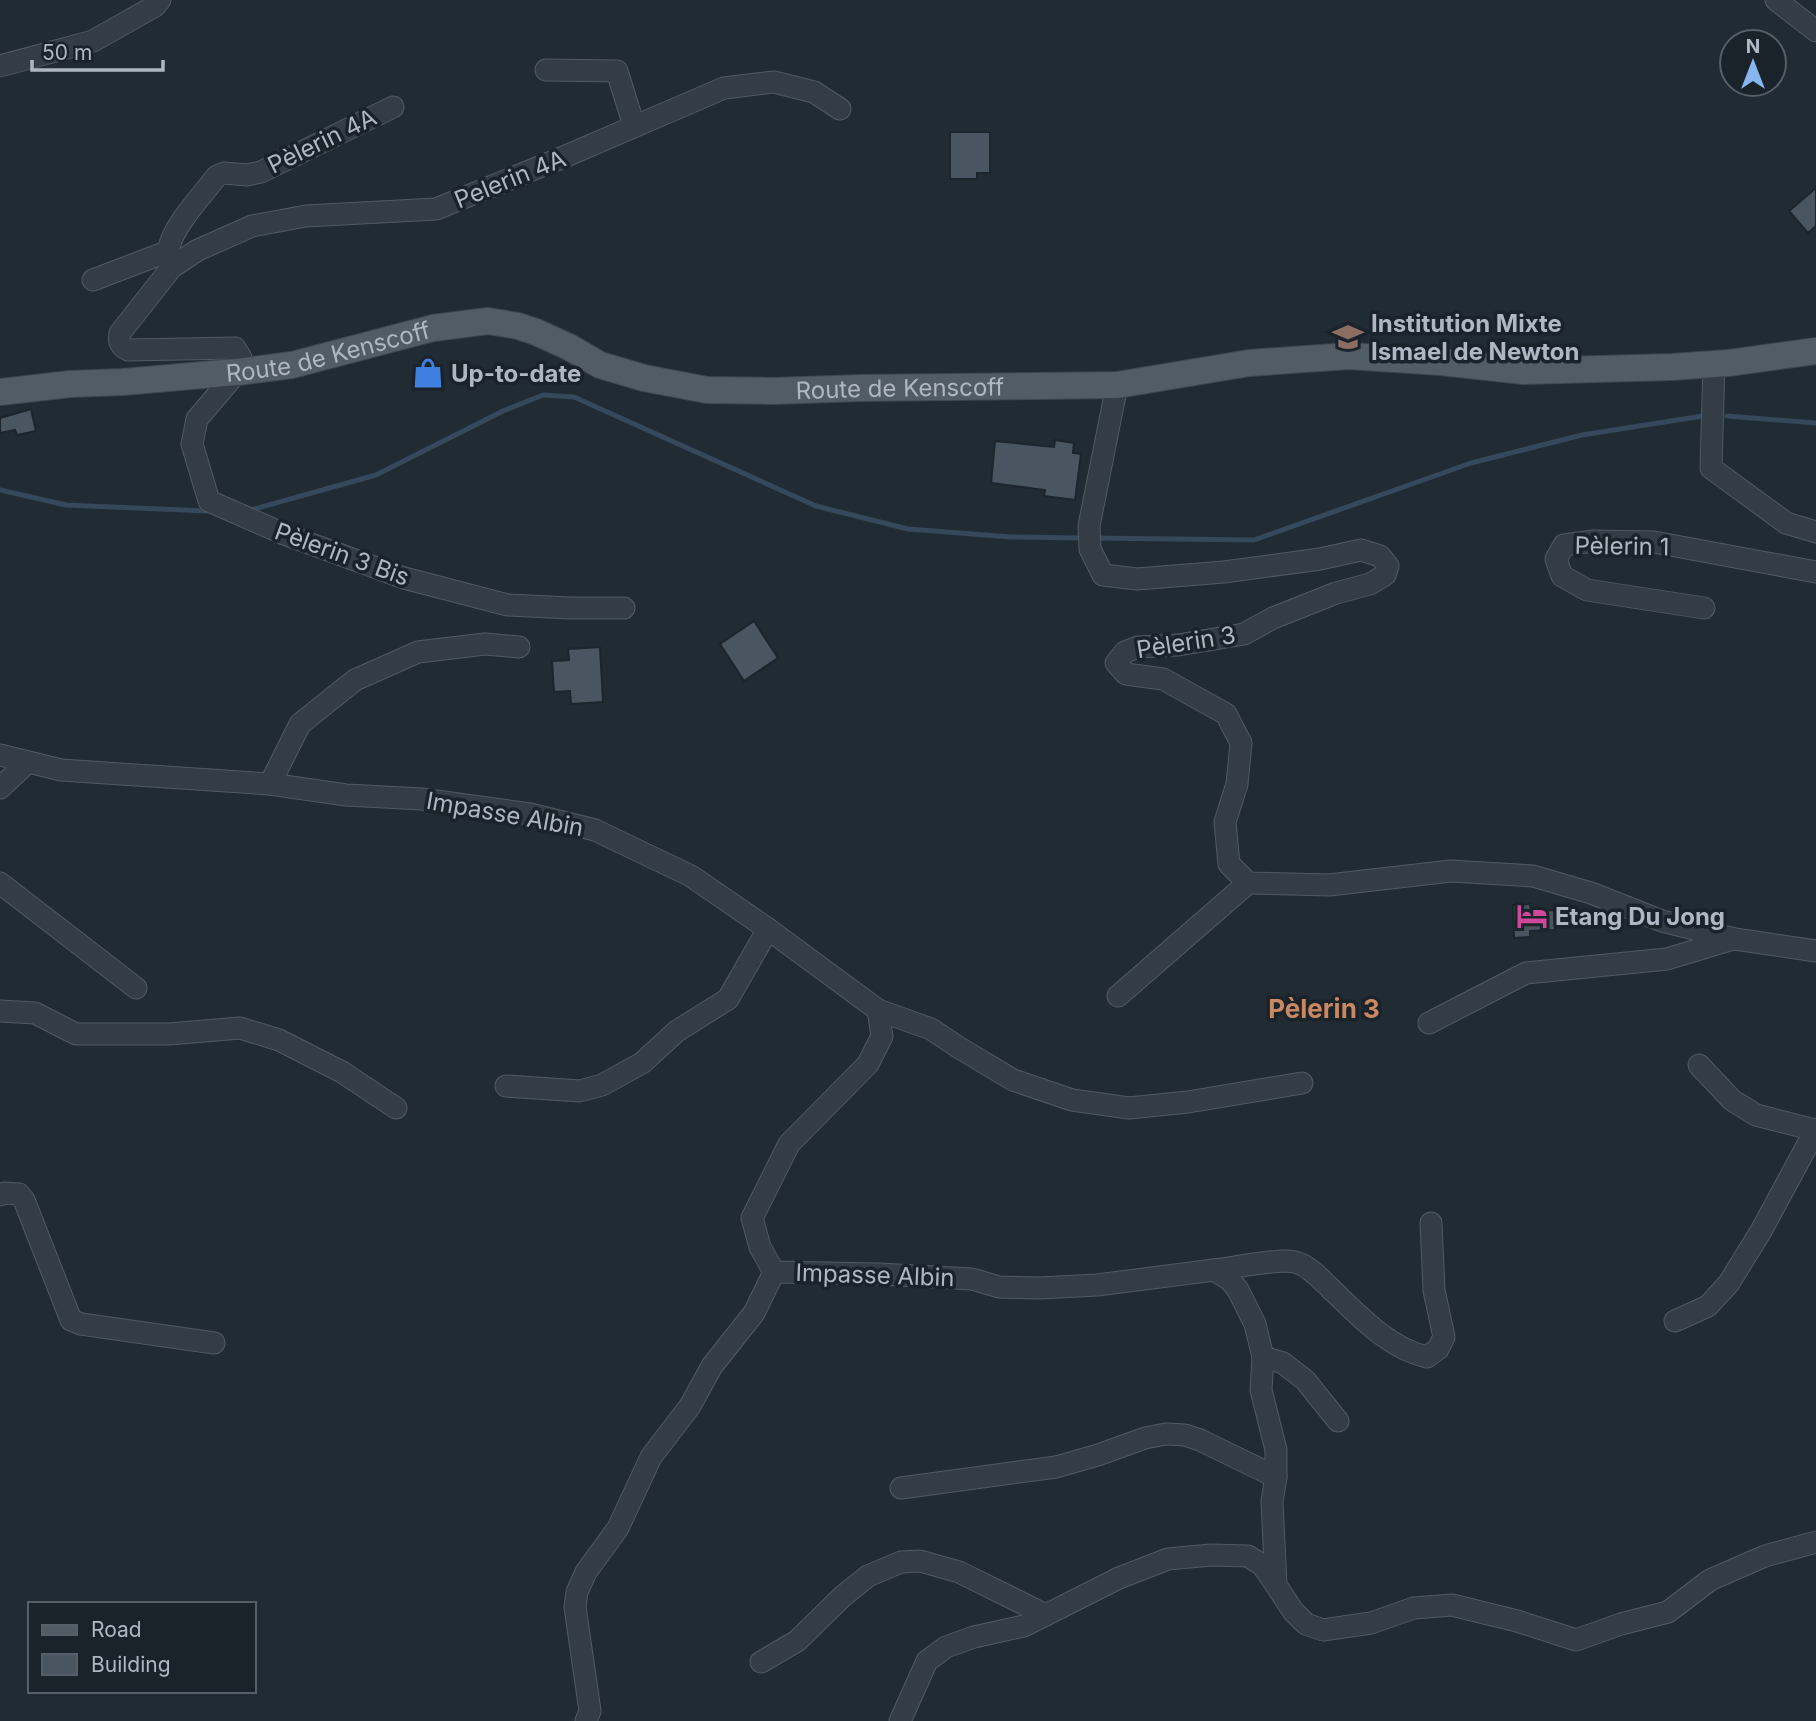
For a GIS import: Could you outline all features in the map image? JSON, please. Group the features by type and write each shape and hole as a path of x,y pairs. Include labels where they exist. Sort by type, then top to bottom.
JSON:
{"main road":[{"name":"Route de Kenscoff","path":"0,392 292,365 433,328 488,321 536,332 600,365 644,379 707,390 1117,386 1249,363 1349,356 1441,362 1524,372 1658,368 1816,351"}],"street":[{"path":"0,66 93,41 155,6 160,0"},
{"path":"1776,0 1816,31"},
{"path":"546,70 617,71 634,126"},
{"name":"Pelerin 4A","path":"170,259 198,250 252,226 306,216 436,209 724,88 774,82 814,92 840,109"},
{"name":"Pèlerin 4A","path":"237,372 241,358 236,348 128,351 122,347 120,333 170,259 172,237 217,176 224,173 247,175 261,172 393,107"},
{"path":"93,280 170,259"},
{"path":"1714,364 1711,468 1786,523 1816,531"},
{"name":"Pèlerin 3 Bis","path":"237,372 197,419 192,444 209,500 308,543 404,578 508,605 624,608"},
{"name":"Pèlerin 3","path":"1117,386 1089,526 1090,549 1102,575 1137,579 1224,572 1320,559 1361,550 1380,556 1388,566 1385,575 1370,584 1336,593 1273,618 1244,634 1178,645 1138,647 1125,652 1116,663 1126,674 1163,679 1227,714 1241,743 1237,784 1224,822 1229,864 1248,883"},
{"name":"Pèlerin 1","path":"1703,608 1587,590 1562,576 1556,559 1564,545 1593,541 1654,542 1816,572"},
{"path":"270,784 300,724 355,680 418,652 485,645 519,647"},
{"name":"Impasse Albin","path":"0,755 61,770 270,784 346,795 422,799 530,814 595,830 691,876 878,1010 881,1036 868,1064 789,1144 752,1219 760,1247 775,1272 972,1279 999,1287 1039,1288 1097,1285 1284,1261 1298,1262 1318,1276 1376,1331 1415,1354 1427,1357 1438,1349 1444,1337 1434,1290 1431,1223"},
{"path":"0,788 28,762"},
{"path":"1118,996 1248,883 1329,886 1451,871 1533,876 1591,893 1662,921 1735,939 1816,951"},
{"path":"0,883 136,988"},
{"path":"506,1086 580,1091 602,1085 642,1063 677,1031 728,999 768,929"},
{"path":"1429,1023 1526,973 1667,959 1735,939"},
{"path":"878,1010 931,1028 1013,1080 1072,1100 1129,1108 1188,1102 1302,1083"},
{"path":"0,1011 35,1013 76,1034 169,1034 240,1028 279,1040 342,1072 396,1108"},
{"path":"1675,1321 1708,1307 1729,1283 1761,1231 1815,1130 1756,1115 1732,1100 1699,1065"},
{"path":"0,1195 19,1194 24,1200 71,1320 82,1324 214,1343"},
{"path":"1214,1270 1230,1280 1238,1290 1255,1324 1263,1357 1261,1390 1276,1450 1276,1477 1272,1501 1276,1585"},
{"path":"586,1721 590,1711 575,1606 577,1592 586,1572 618,1528 650,1457 690,1406 712,1366 754,1313 775,1272"},
{"path":"1263,1357 1283,1363 1305,1380 1338,1421"},
{"path":"901,1488 1056,1467 1145,1438 1166,1434 1185,1435 1200,1440 1276,1477"},
{"path":"900,1721 927,1661 946,1647 974,1637 1024,1626 1119,1578 1168,1559 1211,1555 1248,1556 1262,1565 1293,1611 1306,1624 1323,1630 1371,1623 1414,1608 1452,1605 1517,1621 1576,1640 1621,1624 1668,1612 1710,1580 1765,1556 1816,1542"},
{"path":"761,1662 797,1641 868,1576 901,1562 920,1561 958,1572 1046,1615"}],"building":[{"path":"950,132 990,132 990,173 977,173 977,179 950,179"},
{"path":"1816,188 1816,226 1808,233 1789,211"},
{"path":"31,409 36,431 17,435 15,430 0,433 0,418"},
{"path":"1055,440 1074,443 1073,453 1081,454 1075,500 1044,496 1045,490 991,483 995,441 1054,447"},
{"path":"754,621 778,658 744,681 720,644"},
{"path":"600,647 603,702 571,704 570,691 554,692 552,661 569,660 568,649"},
{"path":"1530,904 1531,911 1555,910 1555,930 1530,931 1530,937 1514,938 1513,905"}],"waterway":[{"path":"247,511 376,475 503,411 543,395 574,397 816,506 908,529 1011,537 1083,538"},
{"path":"1093,538 1254,540 1471,463 1582,435 1709,415"},
{"path":"1727,416 1816,423"},
{"path":"0,490 66,505 206,511"}],"place":[{"name":"Institution Mixte Ismael de Newton","path":"1348,337"},
{"name":"Up-to-date","path":"428,373"},
{"name":"Etang Du Jong","path":"1532,916"}],"district":[{"name":"Pèlerin 3","path":"1324,1008"}]}
